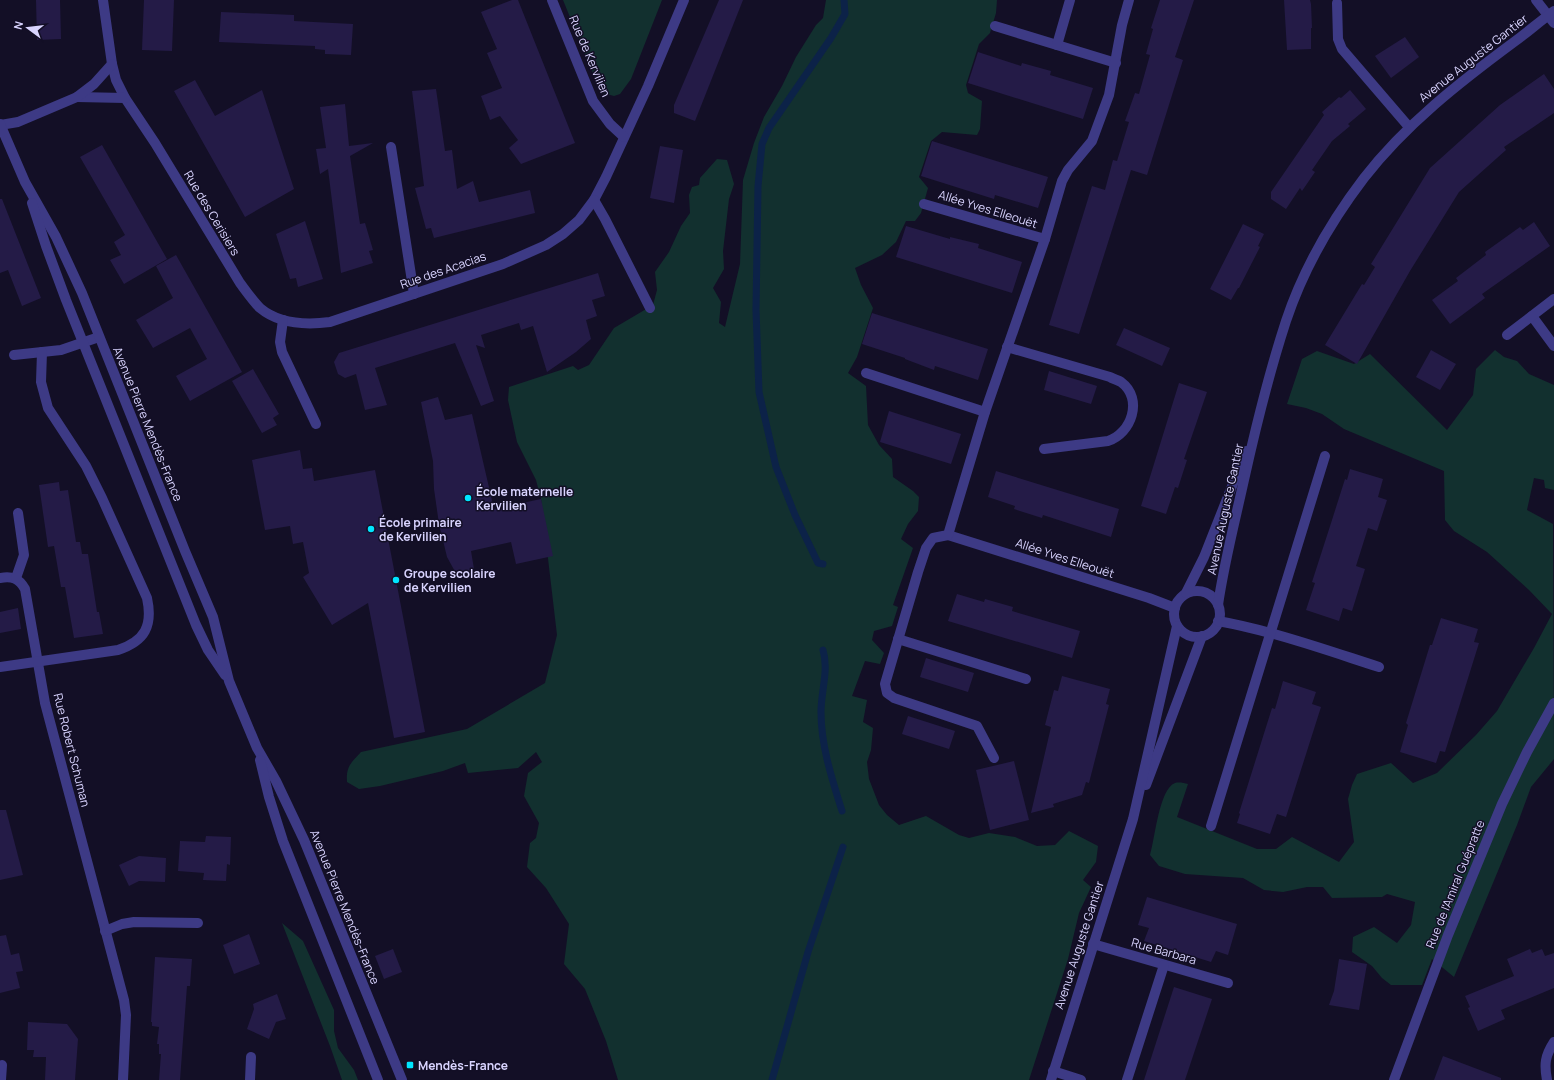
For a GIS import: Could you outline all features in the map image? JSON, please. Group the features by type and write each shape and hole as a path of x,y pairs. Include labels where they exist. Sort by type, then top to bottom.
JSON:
{"street":[{"name":"Rue des Cerisiers","path":"103,0 112,64 116,80 125,98 155,143 240,283 261,308 268,314 283,320"},
{"name":"Rue de Kervilien","path":"552,0 593,101 610,124 624,137"},
{"name":"Rue des Acacias","path":"283,320 315,324 330,322 503,264 546,245 564,234 579,220 594,200 606,177 648,86 684,0"},
{"path":"1057,45 1070,0"},
{"name":"Allée Yves Elleouët","path":"1129,0 1122,25 1109,95 1092,141 1068,170 1062,181 1044,239 985,412 948,535 1149,598 1175,608"},
{"path":"1536,0 1552,17"},
{"path":"1337,2 1338,40 1342,49 1409,128"},
{"name":"Avenue Auguste Gantier","path":"1218,605 1258,419 1286,320 1308,269 1335,220 1378,161 1429,108 1481,66 1552,17"},
{"path":"995,26 1116,63"},
{"path":"0,124 18,122 77,97 94,84 112,64"},
{"path":"77,97 125,98"},
{"name":"Avenue Pierre Mendès-France","path":"0,124 25,182 46,246 196,625 208,650 229,681"},
{"path":"391,147 414,294"},
{"name":"Avenue Pierre Mendès-France","path":"25,182 56,237 82,293 185,551 213,617 229,681 257,748 276,781 304,840 402,1080"},
{"path":"594,200 605,218 650,308"},
{"name":"Allée Yves Elleouët","path":"924,204 1044,239"},
{"path":"1507,335 1554,300"},
{"path":"1532,316 1554,346"},
{"path":"283,320 280,342 282,352 316,424"},
{"path":"14,355 61,350 99,337"},
{"path":"1007,347 1110,377 1121,382 1131,396 1133,402 1131,419 1115,439 1044,449"},
{"path":"0,667 118,650 130,646 139,640 149,624 150,611 147,598 102,498 74,447 48,408 41,382 42,352"},
{"path":"866,374 985,412"},
{"name":"Avenue Auguste Gantier","path":"1186,593 1204,557 1258,419"},
{"path":"1211,826 1324,456"},
{"path":"0,578 16,578 24,555 18,513"},
{"path":"948,535 933,538 926,548 885,684 887,693 894,698 977,726 994,758"},
{"name":"Rue Robert Schuman","path":"16,578 21,581 25,589 45,703 124,1000 126,1015 123,1080"},
{"path":"1192,591 1205,592 1215,600 1218,605 1220,610 1218,622 1211,632 1202,636 1188,635 1182,632 1174,620 1177,602 1186,593 1192,591"},
{"path":"1218,622 1245,626 1379,666"},
{"name":"Avenue Auguste Gantier","path":"1133,818 1177,626"},
{"name":"Avenue Auguste Gantier","path":"1052,1075 1133,818 1202,636"},
{"path":"898,639 1026,679"},
{"name":"Rue de l'Amiral Guépratte","path":"1394,1080 1448,935 1502,804 1527,752 1554,703"},
{"name":"Avenue Pierre Mendès-France","path":"257,748 269,797 283,841 378,1080"},
{"path":"105,931 122,924 134,922 198,923"},
{"name":"Rue Barbara","path":"1093,944 1228,983"},
{"path":"1127,1080 1164,965"},
{"path":"1548,1080 1545,1066 1546,1058 1548,1051 1554,1042"},
{"path":"250,1080 251,1056"},
{"path":"1,1080 2,1065"},
{"path":"1052,1075 1081,1080"}],"green space":[{"path":"563,0 662,0 631,79 620,94 614,96 603,93 598,86"},
{"path":"826,0 997,0 996,13 990,33 979,44 966,85 968,93 982,101 980,129 977,135 942,132 931,141 919,177 928,188 921,213 915,221 906,221 896,242 882,255 855,268 861,285 873,308 857,357 848,373 866,386 868,425 879,445 892,459 893,477 919,497 918,511 908,524 901,539 913,548 893,605 898,607 892,626 874,631 872,640 884,653 880,664 865,661 852,696 867,700 863,722 873,728 871,750 867,762 869,779 879,805 887,815 899,825 926,816 959,835 969,838 989,833 1015,837 1037,846 1055,845 1069,831 1098,846 1096,862 1083,880 1091,887 1079,913 1068,959 1029,1080 618,1080 606,1041 585,989 564,964 569,924 546,888 527,867 530,843 536,838 539,823 524,796 528,773 542,762 536,752 518,768 468,773 465,763 443,771 380,786 359,789 347,782 347,772 352,762 361,752 467,729 545,683 557,635 541,499 536,480 517,442 508,400 509,387 573,366 578,370 589,365 614,328 653,305 657,290 655,272 669,252 681,226 690,213 689,195 692,187 699,185 700,178 717,159 727,160 734,184 729,199 723,251 724,269 713,288 721,302 719,323 725,327 740,264 743,180 754,143 764,117 782,86 796,57 816,25 823,18"},
{"path":"1495,350 1504,357 1517,361 1529,374 1554,385 1554,490 1545,488 1544,480 1534,478 1527,510 1553,524 1554,759 1531,787 1517,825 1454,977 1432,959 1422,985 1391,985 1382,978 1372,966 1352,952 1353,937 1374,927 1397,943 1411,925 1415,902 1387,894 1382,897 1332,898 1323,887 1307,887 1283,892 1264,890 1243,878 1185,874 1159,866 1150,855 1161,804 1170,787 1175,783 1180,783 1188,784 1177,817 1257,849 1276,849 1292,837 1339,862 1354,842 1348,799 1357,774 1391,763 1413,783 1437,773 1476,735 1497,711 1552,614 1529,590 1487,552 1454,531 1445,520 1444,471 1344,429 1322,414 1306,408 1287,404 1302,359 1317,351 1354,364 1370,354 1447,430 1473,395 1476,369"},
{"path":"282,923 303,941 334,1010 334,1031 338,1048 354,1070 358,1080 342,1080"}],"building":[{"path":"36,0 60,0 61,39 37,40"},
{"path":"144,0 174,0 172,51 142,50"},
{"path":"512,0 518,0 575,143 521,164 509,148 518,140 500,116 490,120 481,96 502,88 487,53 497,49 481,12"},
{"path":"719,0 743,0 695,121 674,113 674,105"},
{"path":"1160,0 1194,0 1175,57 1183,60 1147,175 1131,170 1079,334 1049,325 1092,186 1105,190 1113,160 1117,161 1129,122 1125,121 1135,93 1139,94 1150,55 1146,54 1153,29 1151,28"},
{"path":"1284,0 1310,0 1312,28 1311,49 1287,50"},
{"path":"221,12 294,15 294,21 353,24 351,55 325,54 325,50 315,49 315,46 219,42"},
{"path":"1405,37 1419,57 1391,78 1375,56"},
{"path":"978,52 1021,66 1022,63 1051,71 1050,75 1093,88 1083,119 968,83"},
{"path":"1544,74 1554,89 1554,113 1504,147 1506,150 1459,192 1410,271 1357,364 1325,345 1362,284 1364,285 1375,267 1371,264 1430,168 1500,105"},
{"path":"195,80 215,116 262,90 294,189 245,217 174,91"},
{"path":"436,89 445,151 452,150 457,189 473,181 479,202 530,190 535,213 434,238 431,228 426,229 415,188 424,186 412,91"},
{"path":"1350,90 1366,109 1348,124 1350,126 1332,141 1312,170 1315,172 1302,191 1300,188 1286,209 1271,199 1271,192 1324,115 1322,112 1339,97 1341,98"},
{"path":"345,104 349,146 373,143 350,156 360,224 365,223 373,250 369,251 373,263 341,273 328,169 320,174 316,149 326,148 320,107"},
{"path":"932,141 1048,177 1038,208 995,195 994,199 921,176"},
{"path":"102,145 167,259 124,284 110,260 121,255 114,242 125,235 80,157"},
{"path":"660,146 683,150 674,203 650,198"},
{"path":"0,199 2,199 41,298 22,306 8,270 0,273"},
{"path":"305,221 323,279 298,287 296,278 290,279 276,234"},
{"path":"1534,222 1550,246 1482,294 1485,298 1450,324 1432,300 1458,281 1456,278 1486,255 1485,252 1520,227 1523,230"},
{"path":"1243,224 1264,234 1258,246 1260,247 1239,288 1231,300 1210,289"},
{"path":"906,226 950,239 950,237 979,244 978,248 1022,262 1012,293 896,257"},
{"path":"176,255 242,372 190,401 176,376 207,359 190,328 153,348 136,320 173,298 156,266"},
{"path":"598,273 605,296 592,300 597,316 586,320 591,339 576,352 547,372 533,326 521,330 519,323 481,335 485,348 476,345 494,401 481,406 455,343 375,368 387,405 365,410 356,374 345,378 338,374 334,362 339,353"},
{"path":"872,313 988,349 978,380 935,366 934,370 905,358 862,344"},
{"path":"1124,328 1170,348 1162,366 1116,345"},
{"path":"1431,350 1456,364 1440,390 1416,377"},
{"path":"253,369 279,414 273,418 277,425 262,433 232,381"},
{"path":"1049,371 1097,386 1091,404 1044,390"},
{"path":"1179,383 1207,392 1184,459 1187,460 1178,488 1175,487 1166,514 1141,506"},
{"path":"438,397 445,420 472,414 494,509 541,499 553,556 516,564 511,542 471,551 474,569 458,577 447,557 439,524 434,489 433,461 421,402"},
{"path":"889,411 961,434 951,464 880,442"},
{"path":"300,450 303,469 312,468 314,481 375,470 425,732 394,738 368,603 332,625 303,577 309,573 303,542 293,544 290,526 265,530 252,460"},
{"path":"1350,469 1383,479 1378,497 1387,500 1377,531 1368,528 1356,566 1365,569 1352,611 1343,608 1339,621 1306,610 1315,583 1312,582 1345,479 1347,480"},
{"path":"996,471 1119,509 1111,537 1043,515 1042,518 1014,509 1015,506 988,497"},
{"path":"59,482 60,491 68,490 76,542 80,542 82,554 88,554 97,612 99,612 103,634 74,638 65,587 61,587 54,546 48,547 39,485"},
{"path":"957,594 984,602 985,599 1013,607 1012,611 1080,631 1072,658 948,621"},
{"path":"18,608 21,629 0,633 0,612"},
{"path":"1441,618 1478,629 1474,642 1479,643 1445,752 1440,751 1436,763 1400,752 1408,725 1406,723 1430,645 1432,645"},
{"path":"926,658 974,673 968,692 920,677"},
{"path":"1062,676 1110,689 1106,704 1109,705 1089,783 1086,782 1082,795 1053,804 1054,807 1031,813 1051,727 1045,725 1054,690 1058,691"},
{"path":"1283,681 1316,692 1312,704 1321,707 1286,817 1277,814 1270,834 1237,823 1272,708 1275,709"},
{"path":"908,716 955,731 949,749 902,734"},
{"path":"1014,761 1029,820 990,830 976,770"},
{"path":"0,810 6,810 23,875 0,880"},
{"path":"206,836 231,837 230,865 227,864 226,881 203,880 204,873 178,871 180,841 205,842"},
{"path":"139,856 166,858 165,882 139,881 129,886 119,865"},
{"path":"1147,897 1237,924 1228,955 1216,951 1211,962 1144,941 1149,928 1138,925"},
{"path":"249,934 260,964 234,974 223,945"},
{"path":"6,935 11,955 19,953 23,971 16,972 20,988 0,993 0,936"},
{"path":"393,949 402,972 384,979 375,956"},
{"path":"1530,949 1532,953 1542,949 1545,956 1554,953 1554,988 1501,1010 1505,1019 1478,1031 1468,1008 1470,1007 1465,996 1514,976 1507,959"},
{"path":"155,957 192,959 190,986 187,986 180,1080 159,1080 161,1054 159,1054 159,1044 157,1044 159,1027 152,1026 151,1022"},
{"path":"1339,959 1367,964 1359,1010 1329,1005 1334,991"},
{"path":"1174,987 1212,999 1185,1080 1144,1080"},
{"path":"277,994 286,1019 276,1022 269,1039 247,1029 254,1009 253,1004"},
{"path":"28,1022 67,1024 78,1039 75,1080 45,1080 46,1057 33,1057 34,1050 27,1050"},
{"path":"1443,1056 1501,1078 1501,1080 1434,1080"}],"waterway":[{"path":"823,564 818,563 795,515 776,467 759,392 756,310 758,186 762,144 769,128 831,38 845,14 844,0"},
{"path":"823,650 825,658 825,673 821,704 821,725 825,750 834,787 842,811"},
{"path":"772,1080 808,952 843,847"}],"place":[{"name":"École maternelle Kervilien","path":"468,498"},
{"name":"École primaire de Kervilien","path":"371,529"},
{"name":"Groupe scolaire de Kervilien","path":"396,580"},
{"name":"Mendès-France","path":"410,1065"}]}
